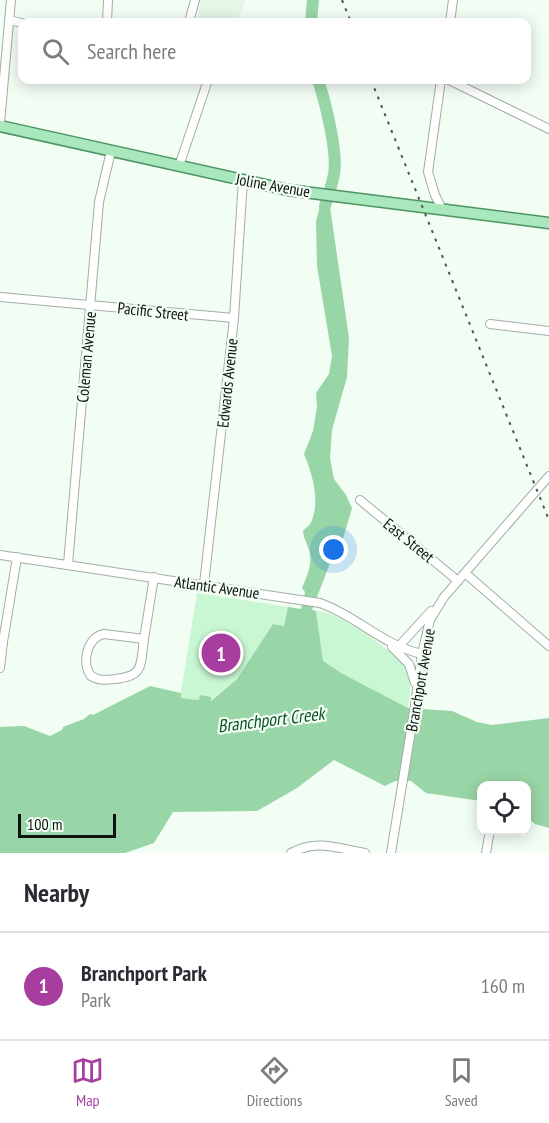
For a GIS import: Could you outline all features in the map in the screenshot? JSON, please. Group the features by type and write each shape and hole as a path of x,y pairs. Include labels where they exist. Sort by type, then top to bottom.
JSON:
{"main road":[{"name":"Joline Avenue","path":"0,124 288,190 549,223"}],"street":[{"path":"0,124 6,26 11,0"},
{"path":"106,18 108,0"},
{"path":"190,18 195,0"},
{"path":"451,18 453,0"},
{"path":"179,166 207,84"},
{"path":"440,84 428,172 442,209"},
{"path":"457,84 549,129"},
{"name":"Coleman Avenue","path":"68,564 99,202 111,151"},
{"name":"Edwards Avenue","path":"204,584 234,318 243,180"},
{"name":"Pacific Street","path":"0,297 234,318"},
{"path":"490,324 549,331"},
{"name":"Branchport Avenue","path":"391,853 428,625 444,597 549,476"},
{"name":"East Street","path":"360,500 458,581"},
{"name":"Atlantic Avenue","path":"0,555 317,602 351,617 380,638 396,646 422,654"},
{"path":"0,669 1,642 17,557"},
{"path":"465,573 549,646"},
{"path":"144,639 104,634 96,636 90,643 86,665 88,672 95,679 101,680 132,677 140,667 154,577"},
{"path":"396,646 401,644 444,597"},
{"path":"380,638 409,664 415,679 417,694"},
{"path":"486,853 489,835"},
{"path":"291,853 302,847 319,844 364,853"}],"shaded area":[{"path":"201,0 245,0 238,18 197,18"},
{"path":"197,593 288,607 284,626 273,624 237,679 210,701 210,697 201,695 199,700 180,698"},
{"path":"316,611 328,613 347,622 382,645 400,661 409,677 408,708 323,661"}],"water":[{"name":"Branchport Creek","path":"320,206 330,207 349,338 347,377 332,430 330,458 334,479 352,508 342,542 332,558 312,610 316,611 323,661 408,708 452,711 477,722 492,725 549,718 549,828 531,820 531,781 477,781 477,800 426,793 411,781 395,781 385,786 334,760 297,788 257,811 173,812 154,843 125,853 0,853 0,727 24,726 50,736 62,730 63,727 84,719 90,714 93,715 150,686 181,693 181,698 199,700 200,695 211,697 211,701 237,679 273,624 284,626 288,607 301,609 305,592 302,588 310,563 303,531 311,521 315,504 312,478 304,454 313,431 317,407 316,393 329,374 332,356 317,266 316,221"}],"waterway":[{"path":"311,18 313,0"},
{"path":"319,84 333,140 335,165 325,206"}],"railway":[{"path":"342,0 349,18"},
{"path":"373,84 549,520"}],"place":[{"name":"Branchport Park","path":"221,653"}]}
